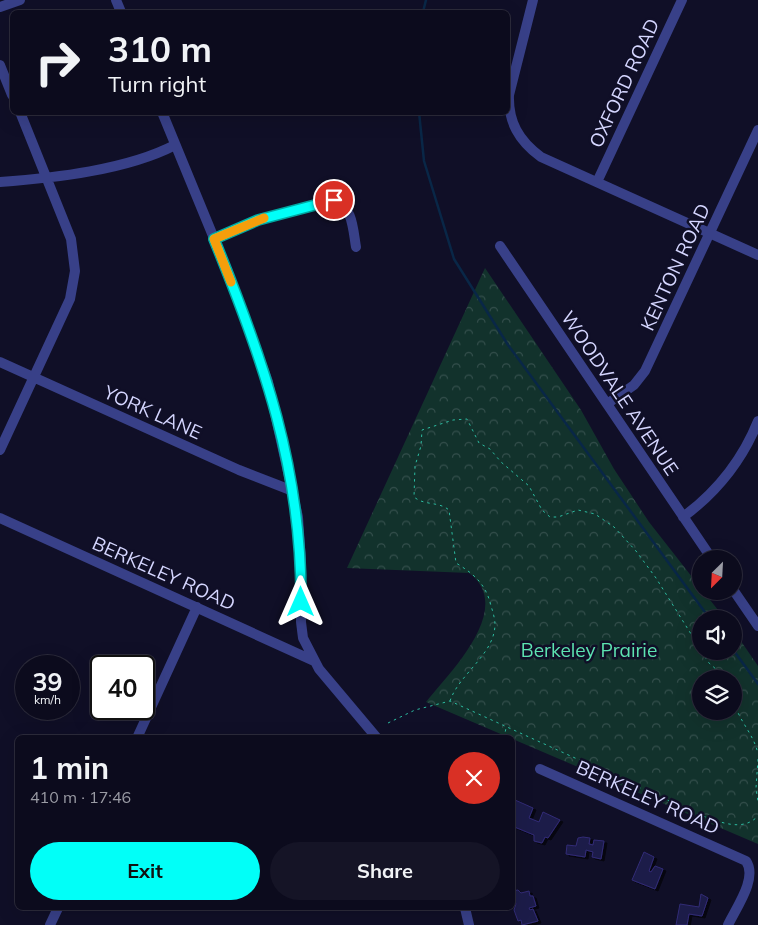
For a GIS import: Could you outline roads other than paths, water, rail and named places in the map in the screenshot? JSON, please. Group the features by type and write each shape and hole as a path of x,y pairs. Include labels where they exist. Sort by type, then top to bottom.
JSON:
{"street":[{"path":"0,7 20,0"},
{"path":"510,91 533,0"},
{"name":"OXFORD ROAD","path":"597,182 682,0"},
{"path":"0,65 10,90"},
{"path":"0,450 70,300 75,271 71,239 21,115"},
{"path":"163,115 214,239 268,382 293,491 300,544 303,638 314,661 375,735"},
{"path":"509,115 523,142 533,151 758,255"},
{"name":"KENTON ROAD","path":"607,404 634,385 645,372 758,130"},
{"path":"0,182 47,177 104,167 176,145"},
{"path":"214,239 258,220 334,200 341,202 350,213 356,247"},
{"name":"WOODVALE AVENUE","path":"500,246 706,550"},
{"name":"YORK LANE","path":"0,362 239,470 293,491"},
{"path":"683,517 721,484 736,464 758,420"},
{"name":"BERKELEY ROAD","path":"0,518 314,661"},
{"path":"740,600 758,626"},
{"path":"138,735 197,607"},
{"name":"BERKELEY ROAD","path":"540,769 741,858 749,866 750,877 728,925"},
{"path":"50,925 57,910"},
{"path":"465,910 469,925"}],"waterway":[{"path":"424,10 426,0"},
{"path":"419,115 424,161 454,259 508,345 703,610"},
{"path":"741,660 758,684"}],"park label":[{"name":"Berkeley Prairie","path":"589,650"}]}
